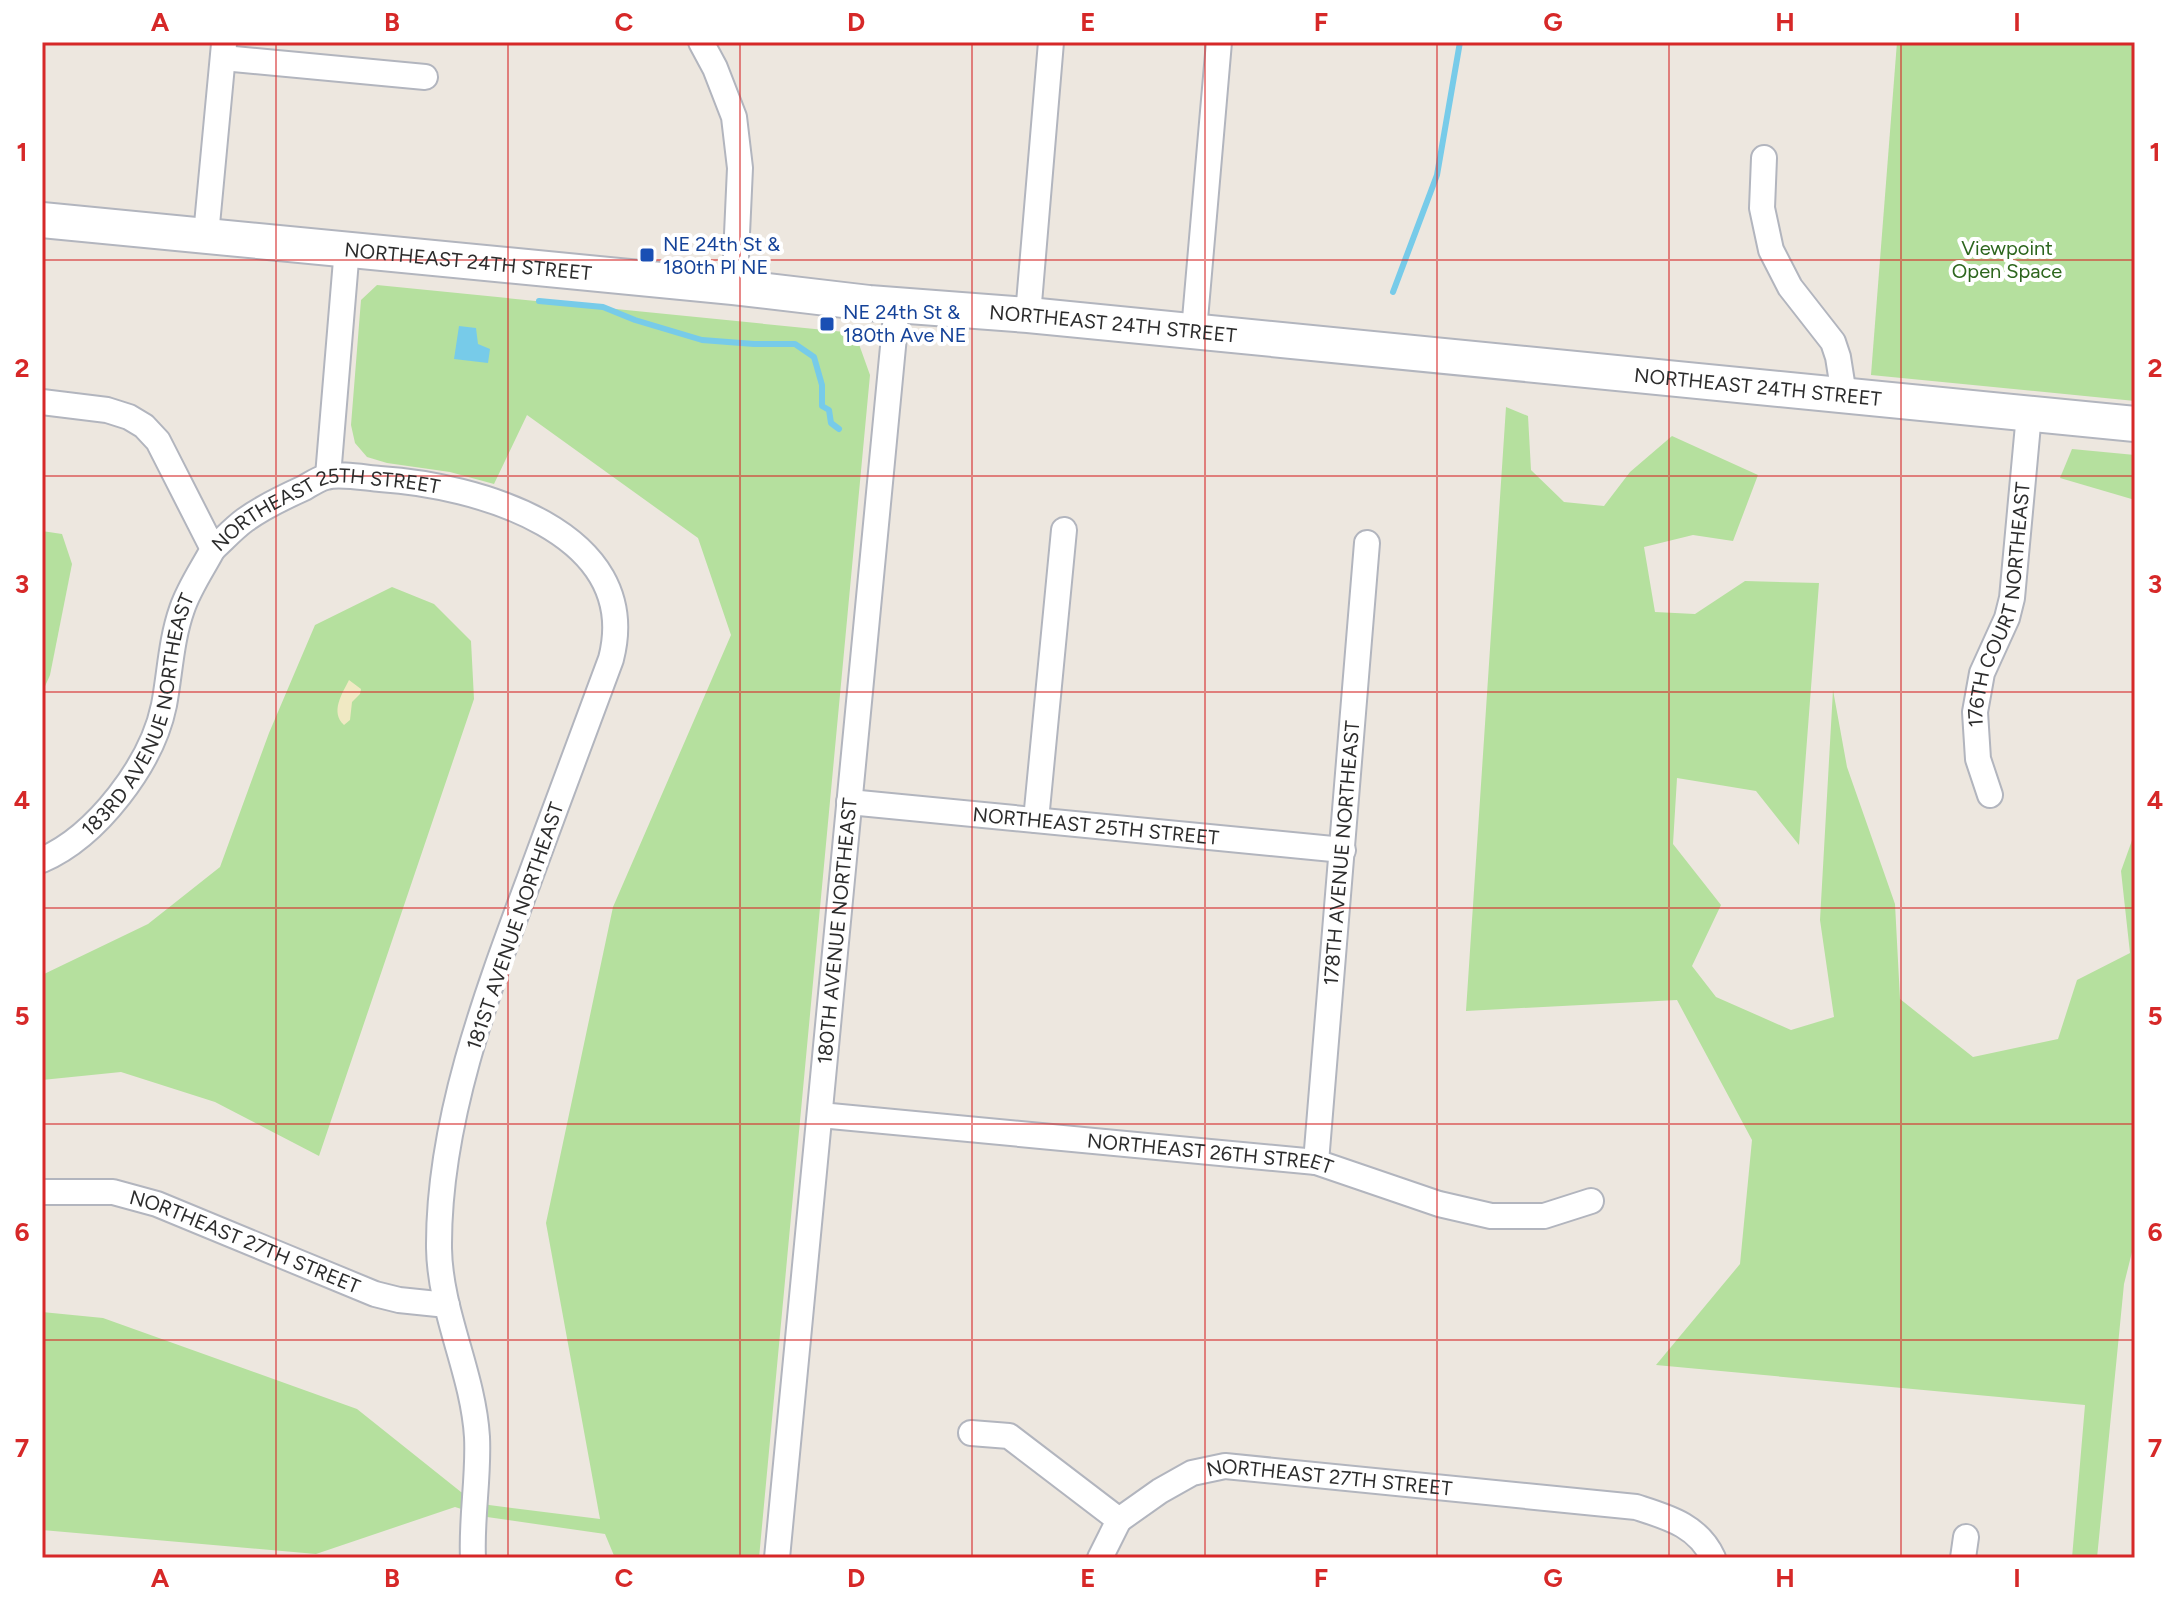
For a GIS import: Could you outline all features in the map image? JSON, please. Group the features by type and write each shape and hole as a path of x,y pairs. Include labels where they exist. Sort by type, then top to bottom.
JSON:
{"main road":[{"name":"NORTHEAST 24TH STREET","path":"42,220 2135,424"}],"street":[{"path":"701,42 734,117 740,168 733,287"},
{"path":"1028,315 1051,42"},
{"path":"1194,331 1219,42"},
{"path":"206,235 224,50 425,77"},
{"path":"1764,158 1762,208 1771,250 1790,287 1833,342 1844,395"},
{"path":"328,476 347,248"},
{"name":"180TH AVENUE NORTHEAST","path":"777,1558 897,305"},
{"name":"NORTHEAST 25TH STREET","path":"42,402 107,410 144,426 158,441 213,549 245,520 328,476 392,480 452,488 506,506 546,524 575,543 607,586"},
{"name":"176TH COURT NORTHEAST","path":"1990,795 1978,759 1975,712 1982,673 2007,618 2012,598 2029,414"},
{"path":"1036,820 1064,530"},
{"name":"178TH AVENUE NORTHEAST","path":"1316,1162 1367,543"},
{"name":"183RD AVENUE NORTHEAST","path":"42,860 57,853 90,827 117,799 143,761 164,708 170,657 182,607 213,549"},
{"name":"181ST AVENUE NORTHEAST","path":"473,1558 477,1437 467,1374 447,1305 439,1250 442,1194 451,1133 479,1017 611,659 616,626 607,586"},
{"name":"NORTHEAST 25TH STREET","path":"849,802 1343,850"},
{"name":"NORTHEAST 26TH STREET","path":"820,1115 1316,1162 1439,1204 1491,1216 1544,1216 1591,1201"},
{"name":"NORTHEAST 27TH STREET","path":"42,1192 113,1192 142,1200 375,1294 447,1305"},
{"path":"971,1433 1009,1436 1119,1520 1100,1558"},
{"name":"NORTHEAST 27TH STREET","path":"1119,1520 1192,1473 1225,1466 1636,1507 1674,1519 1697,1534 1713,1558"}],"green space":[{"name":"Viewpoint Open Space","path":"1897,42 2135,42 2135,401 1871,375"},
{"path":"377,285 855,333 870,375 759,1558 615,1558 605,1534 487,1517 455,1507 316,1554 42,1530 42,1312 103,1318 357,1409 461,1492 489,1505 600,1519 546,1223 613,907 731,635 698,538 527,415 494,484 450,472 367,457 355,443 351,425 361,300"},
{"path":"1506,407 1528,416 1531,470 1564,502 1604,506 1630,472 1672,436 1758,475 1733,541 1693,535 1644,547 1655,612 1695,614 1745,581 1819,583 1799,845 1756,791 1677,778 1673,844 1721,905 1692,966 1716,997 1791,1030 1834,1017 1820,920 1833,690 1847,767 1895,904 1900,999 1973,1057 2058,1039 2077,980 2130,953 2121,871 2135,832 2135,1240 2124,1284 2097,1558 2072,1558 2085,1405 1656,1365 1740,1264 1752,1140 1677,1000 1466,1011"},
{"path":"2072,449 2135,455 2135,500 2060,478"},
{"path":"42,531 62,534 72,564 50,675 42,693"},
{"path":"392,587 434,604 471,641 474,699 319,1156 215,1102 121,1072 42,1080 42,975 148,924 220,867 269,733 315,625"}],"sand":[{"path":"349,680 361,689 352,702 350,720 344,725 338,709"}],"water":[{"path":"459,326 476,328 478,344 490,349 488,363 454,359"}],"waterway":[{"path":"1393,292 1437,175 1460,42"},
{"path":"539,301 603,307 702,340 795,344 814,357 822,385 822,406 829,410 831,423 839,429"}],"place":[{"name":"NE 24th St & 180th Pl NE","path":"647,255"},
{"name":"NE 24th St & 180th Ave NE","path":"827,324"}]}
